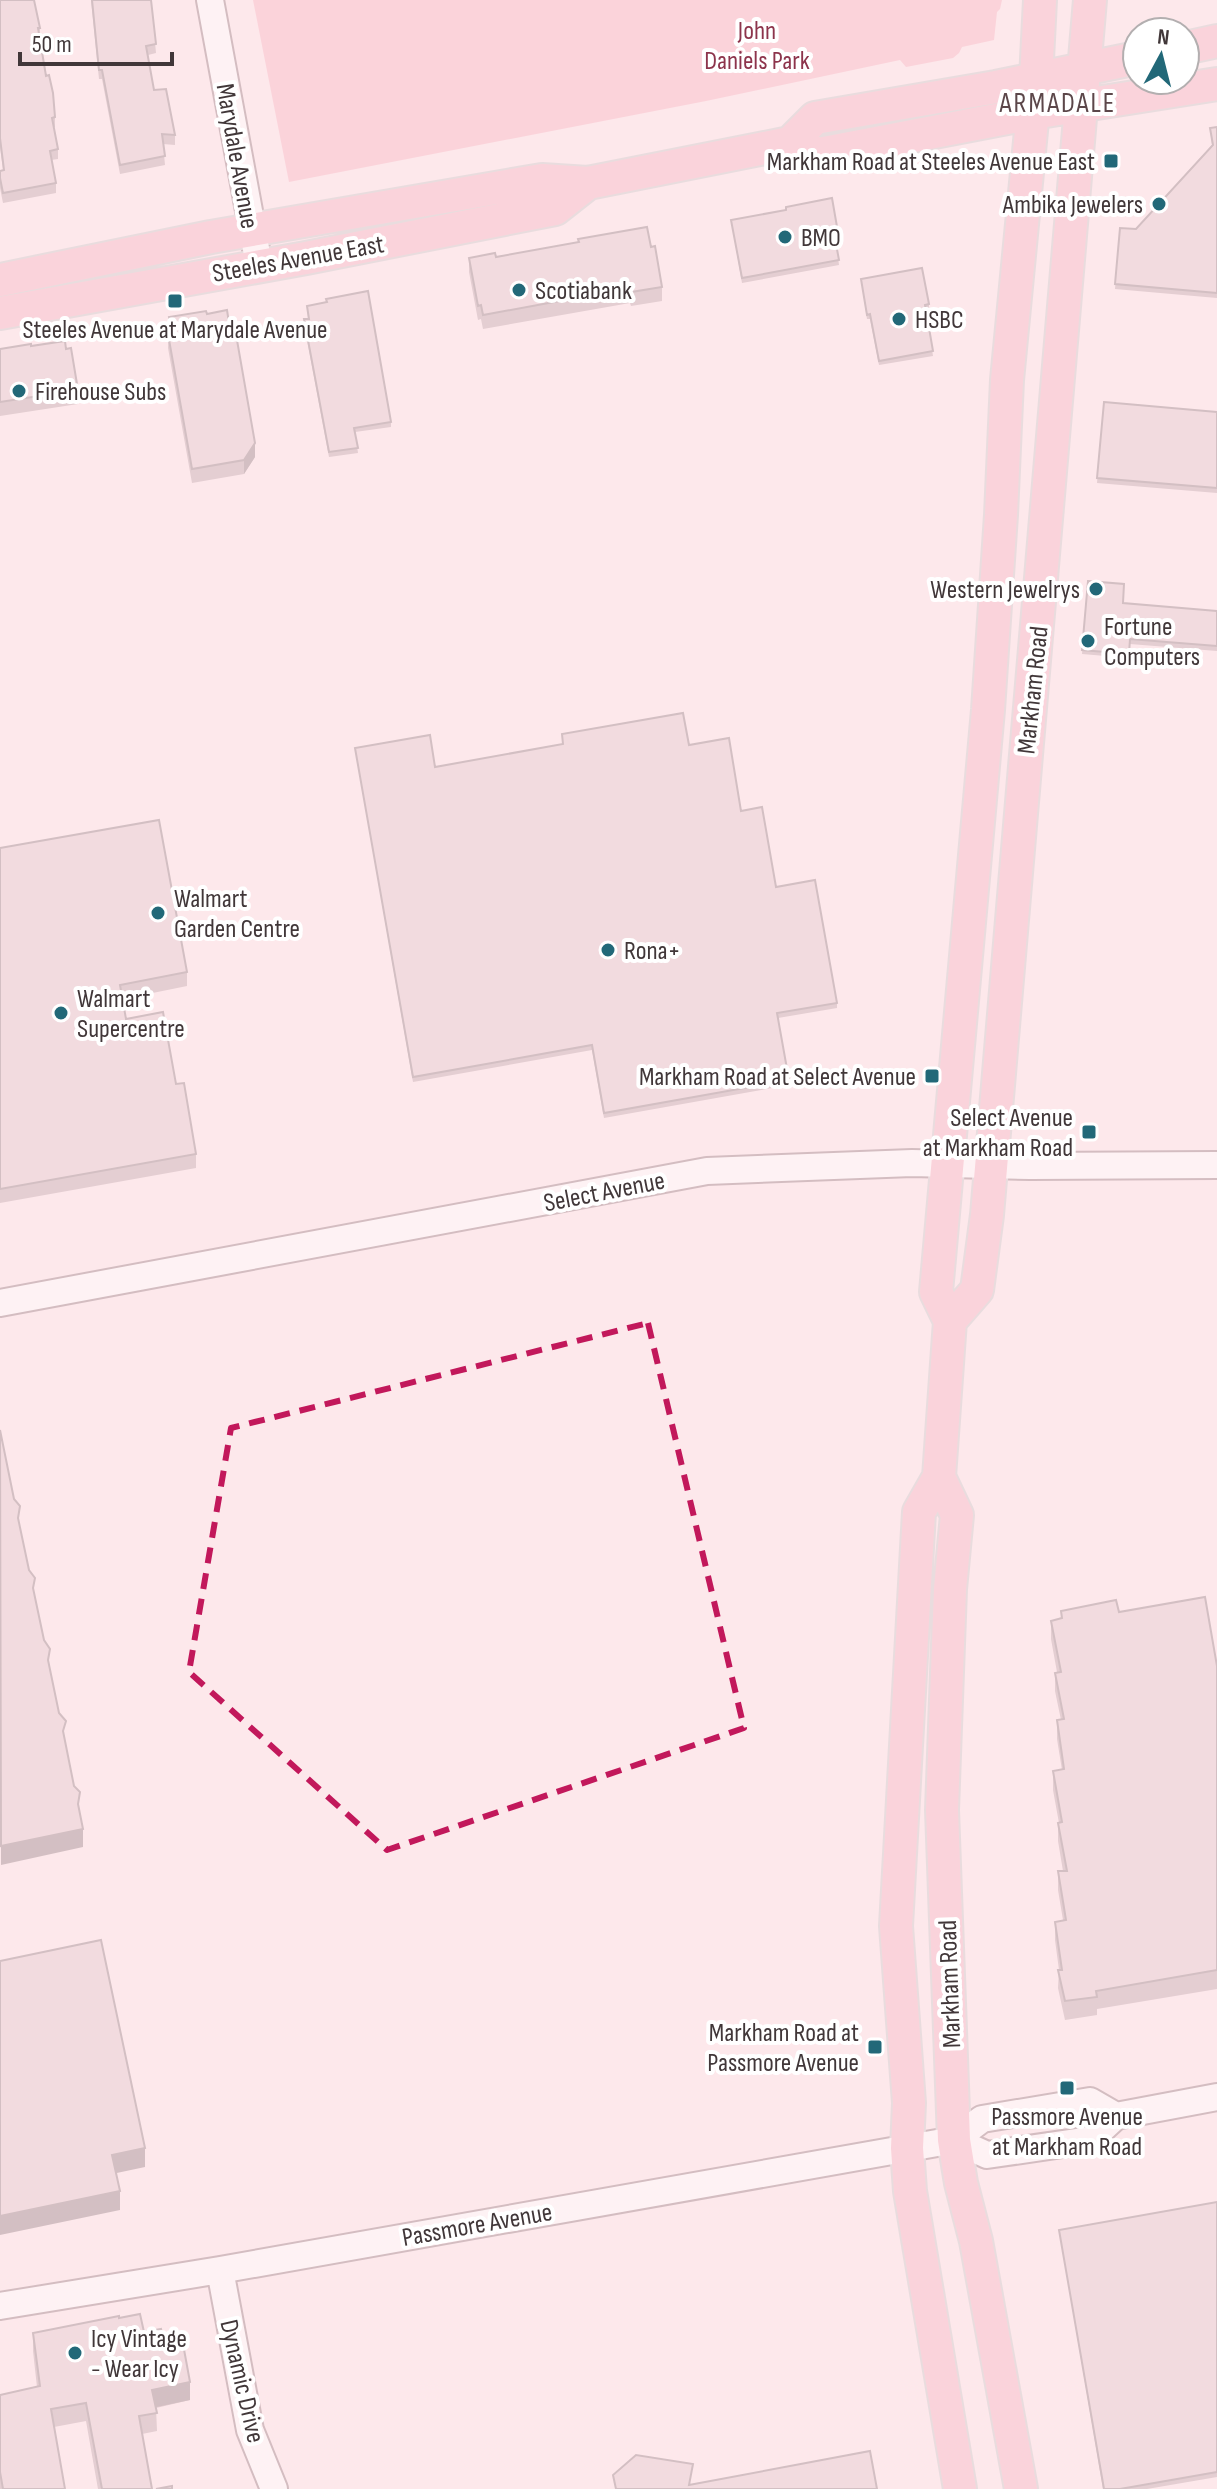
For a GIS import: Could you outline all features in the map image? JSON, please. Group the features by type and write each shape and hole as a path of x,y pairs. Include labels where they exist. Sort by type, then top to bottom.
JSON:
{"main road":[{"name":"Markham Road","path":"960,2489 910,2191 907,2148 909,2103 896,1926 919,1512 939,1477 950,1321 936,1292 941,1213 948,1163 994,631 1007,380 1036,79 1040,0"},
{"name":"Markham Road","path":"950,1321 977,1290 993,1164 1004,999 1090,0"},
{"name":"Steeles Avenue East","path":"790,143 815,118 1121,61"},
{"name":"Steeles Avenue East","path":"0,280 252,230 542,180 588,183 790,143 819,154 1033,113 1217,84"},
{"name":"Steeles Avenue East","path":"0,313 555,209 588,183"},
{"name":"Markham Road","path":"939,1477 957,1515 950,1589 942,1810 954,2140 976,2241 1021,2489"}],"street":[{"name":"Marydale Avenue","path":"210,0 214,35 259,265"},
{"name":"Select Avenue","path":"0,1303 707,1171 948,1163 1217,1165"},
{"path":"954,2140 987,2155 1090,2140 1116,2116 1217,2097"},
{"name":"Passmore Avenue","path":"0,2306 954,2140 982,2119 1090,2101 1116,2116"},
{"name":"Dynamic Drive","path":"220,2270 250,2430 274,2489"}],"highlighted area":[{"path":"648,1323 744,1728 387,1850 189,1672 231,1428"}],"green space":[{"name":"John Daniels Park","path":"253,0 1002,0 997,12 994,40 962,47 953,58 906,67 900,60 289,182"}],"building":[{"path":"0,0 34,0 46,76 49,75 53,93 55,117 52,118 58,149 50,151 56,183 3,193 0,178 0,171 4,170 0,138"},
{"path":"92,0 151,0 156,44 146,46 154,90 166,89 175,135 162,134 165,156 120,165 102,70 99,70"},
{"path":"1217,127 1217,293 1115,284 1120,228 1136,229 1213,145 1210,128"},
{"name":"BMO","path":"832,198 840,244 836,244 839,260 742,278 731,220"},
{"path":"647,227 651,247 655,246 662,287 631,292 630,288 483,315 481,305 478,306 469,258 495,253 496,257"},
{"name":"HSBC","path":"922,268 933,351 879,361 861,279"},
{"path":"368,291 391,422 354,428 358,448 329,452 304,319 309,319 307,306"},
{"path":"227,310 229,323 234,323 255,443 244,460 192,469 168,334 172,333 169,317"},
{"path":"65,341 66,349 71,348 78,390 0,402 0,349"},
{"path":"1104,402 1217,412 1217,488 1097,478"},
{"path":"1088,581 1124,584 1123,603 1217,611 1217,646 1130,639 1129,654 1082,650"},
{"name":"Rona+","path":"683,713 689,745 729,738 741,811 762,807 776,887 815,880 837,1003 777,1013 789,1080 604,1113 592,1045 413,1077 355,748 430,735 435,767 563,744 562,734"},
{"name":"Walmart Supercentre","path":"159,820 187,972 120,985 126,1019 163,1012 176,1084 184,1083 196,1154 0,1189 0,848"},
{"path":"0,1430 14,1499 20,1506 18,1518 29,1570 35,1578 33,1588 44,1640 50,1649 48,1660 59,1713 66,1721 63,1731 74,1786 80,1792 78,1804 83,1829 1,1846"},
{"path":"1205,1597 1217,1666 1217,1970 1096,1991 1097,1997 1065,2001 1058,1970 1062,1970 1055,1922 1066,1920 1058,1871 1067,1871 1053,1771 1064,1769 1057,1720 1064,1719 1055,1673 1061,1672 1051,1621 1062,1618 1061,1611 1116,1600 1119,1612"},
{"path":"101,1940 145,2148 112,2155 120,2191 0,2216 0,1961"},
{"path":"1217,2202 1217,2472 1104,2489 1059,2230"},
{"path":"140,2314 144,2332 161,2329 165,2347 183,2344 190,2382 152,2390 157,2413 139,2416 152,2489 102,2489 86,2403 51,2409 65,2489 3,2489 0,2472 0,2395 40,2386 33,2333"},
{"path":"870,2451 877,2489 616,2489 613,2475 636,2455 693,2464 689,2485"}],"place":[{"name":"Markham Road at Steeles Avenue East","path":"1111,161"},
{"name":"Ambika Jewelers","path":"1159,204"},
{"name":"BMO","path":"785,237"},
{"name":"Scotiabank","path":"519,290"},
{"name":"Steeles Avenue at Marydale Avenue","path":"175,301"},
{"name":"HSBC","path":"899,319"},
{"name":"Firehouse Subs","path":"19,391"},
{"name":"Western Jewelrys","path":"1096,589"},
{"name":"Fortune Computers","path":"1088,641"},
{"name":"Walmart Garden Centre","path":"158,913"},
{"name":"Rona+","path":"608,950"},
{"name":"Walmart Supercentre","path":"61,1013"},
{"name":"Markham Road at Select Avenue","path":"932,1076"},
{"name":"Select Avenue at Markham Road","path":"1089,1132"},
{"name":"Markham Road at Passmore Avenue","path":"875,2047"},
{"name":"Passmore Avenue at Markham Road","path":"1067,2088"},
{"name":"Icy Vintage - Wear Icy","path":"75,2353"}],"district":[{"name":"ARMADALE","path":"1058,102"}]}
